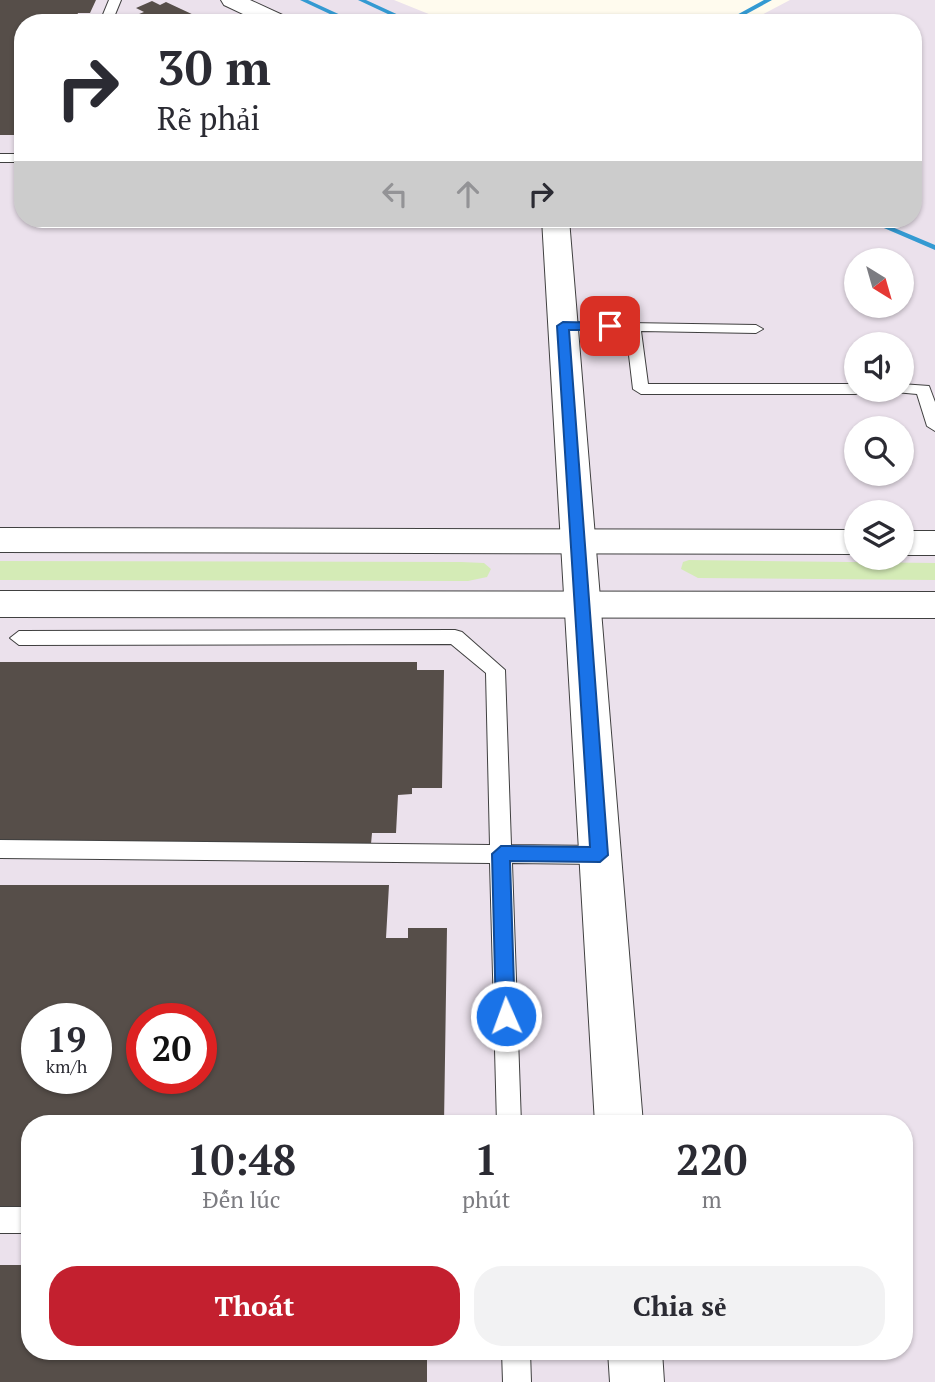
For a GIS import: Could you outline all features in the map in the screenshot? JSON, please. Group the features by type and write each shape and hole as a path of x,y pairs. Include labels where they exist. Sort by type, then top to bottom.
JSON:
{"street":[{"path":"232,0 258,14"},
{"path":"556,228 618,1115"},
{"path":"0,540 844,542"},
{"path":"914,543 935,543"},
{"path":"0,604 935,605"},
{"path":"636,1360 637,1382"}],"lane":[{"path":"563,326 756,329"},
{"path":"633,327 641,389 844,389"},
{"path":"914,389 923,389 935,426"},
{"path":"19,638 454,637 495,670 509,1115"},
{"path":"0,849 600,855"},
{"path":"0,1220 21,1220"},
{"path":"516,1360 517,1382"}],"shaded area":[{"path":"0,0 394,0 429,14 14,14 14,228 922,228 922,14 763,14 790,0 935,0 935,1382 0,1382"}],"green space":[{"path":"0,561 461,562 484,563 491,569 487,577 468,581 0,580"},
{"path":"683,562 844,562 844,570 914,570 914,563 935,563 935,580 698,578 681,569"}],"building":[{"path":"0,0 96,0 90,13 14,14 14,135 0,135"},
{"path":"152,1 160,5 166,2 192,14 139,14 144,12 136,8"},
{"path":"0,662 417,662 417,670 444,670 442,788 412,788 412,794 398,795 396,833 372,833 371,844 0,845"},
{"path":"0,885 389,885 386,938 408,938 408,928 447,928 444,1115 21,1115 21,1208 0,1208"},
{"path":"0,1265 21,1265 21,1360 427,1360 427,1382 0,1382"}],"waterway":[{"path":"303,0 335,14"},
{"path":"361,0 393,14"},
{"path":"742,14 769,0"},
{"path":"888,228 935,248"}],"route":[{"path":"506,1016 501,854 600,855 563,326 610,326"}]}
